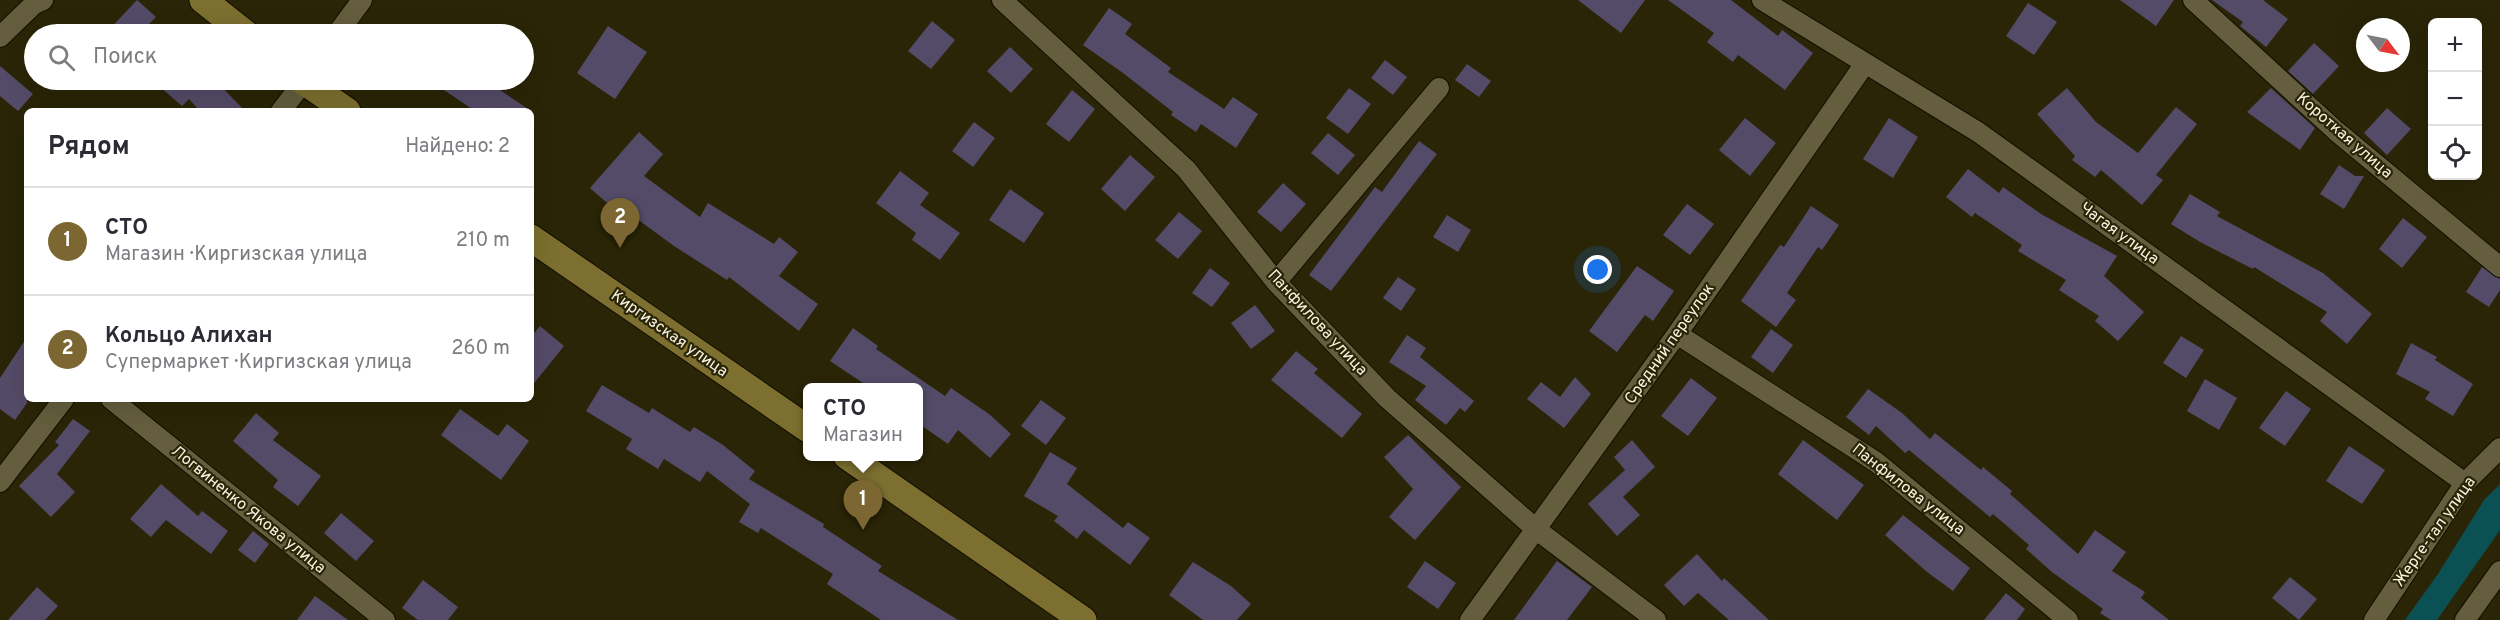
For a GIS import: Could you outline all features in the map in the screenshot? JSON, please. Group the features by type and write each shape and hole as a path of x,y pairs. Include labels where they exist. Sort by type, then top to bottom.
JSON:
{"main road":[{"path":"203,0 233,24"},
{"path":"317,90 343,108"},
{"name":"Киргизская улица","path":"534,240 803,426"},
{"path":"854,461 1083,620"}],"street":[{"path":"0,37 34,4 43,0"},
{"path":"344,24 362,0"},
{"name":"Панфилова улица","path":"1002,0 1186,169 1276,282 1387,398 1537,530 1656,620"},
{"name":"Чагая улица","path":"1762,0 1864,65 1978,132 2465,483"},
{"name":"Короткая улица","path":"2193,0 2336,132 2500,267"},
{"name":"Средний переулок","path":"1470,620 1677,334 1864,65"},
{"path":"1276,282 1439,88"},
{"path":"283,108 296,90"},
{"name":"Панфилова улица","path":"1677,334 1876,462 2068,620"},
{"path":"0,482 62,402"},
{"name":"Логвиненко Якова улица","path":"115,402 385,620"},
{"name":"Жерге-тал улица","path":"2374,620 2465,483 2500,448"},
{"path":"2465,620 2500,571"}],"water":[{"path":"2500,484 2500,530 2437,620 2405,620 2438,574 2484,500"}],"building":[{"path":"137,0 156,17 149,24 114,24"},
{"path":"1578,0 1645,0 1621,33"},
{"path":"1668,0 1731,0 1778,36 1782,30 1813,53 1785,90 1738,55 1733,62 1707,42 1714,33"},
{"path":"2120,0 2174,0 2156,26"},
{"path":"2212,0 2263,0 2288,19 2266,47 2240,26 2243,22"},
{"path":"2028,3 2057,22 2034,55 2006,36"},
{"path":"1109,8 1132,24 1125,34 1171,68 1168,72 1224,109 1233,97 1258,114 1236,148 1201,124 1196,132 1171,115 1173,112 1123,73 1083,45"},
{"path":"932,21 955,40 931,69 908,51"},
{"path":"608,26 647,52 615,99 577,73"},
{"path":"2314,43 2339,66 2313,94 2288,71"},
{"path":"1010,47 1033,69 1011,93 987,71"},
{"path":"1385,60 1407,77 1393,95 1371,78"},
{"path":"1467,64 1491,81 1479,97 1455,80"},
{"path":"0,66 24,86 24,90 33,94 18,111 0,96"},
{"path":"1349,88 1371,104 1348,134 1326,118"},
{"path":"2067,88 2096,122 2138,153 2176,107 2197,124 2156,175 2163,180 2142,205 2101,170 2095,177 2072,160 2075,156 2037,114"},
{"path":"2271,88 2315,128 2300,150 2247,112"},
{"path":"164,90 225,90 242,108 197,108 189,99 182,106"},
{"path":"444,90 500,90 527,108 471,108"},
{"path":"1072,90 1095,109 1069,142 1046,124"},
{"path":"2387,108 2411,129 2387,155 2364,133"},
{"path":"1745,118 1776,143 1750,176 1719,150"},
{"path":"1889,118 1918,137 1893,178 1863,159"},
{"path":"974,122 995,138 973,167 952,151"},
{"path":"639,132 663,154 644,176 700,217 708,203 774,244 779,237 798,252 779,276 818,304 799,331 729,277 727,280 674,246 618,205 614,209 590,188"},
{"path":"1328,133 1355,155 1338,175 1311,153"},
{"path":"1419,141 1437,154 1331,291 1309,275 1375,187 1382,192"},
{"path":"1130,155 1155,177 1125,211 1101,189"},
{"path":"2339,165 2355,176 2364,176 2344,209 2320,194"},
{"path":"1968,169 1999,193 2003,187 2041,214 2117,256 2104,276 2144,312 2118,341 2095,321 2099,316 2059,290 2066,280 2018,251 2022,245 1975,213 1972,217 1946,197"},
{"path":"900,171 929,193 920,205 960,233 940,260 912,240 916,233 876,203"},
{"path":"1283,183 1306,204 1281,232 1257,212"},
{"path":"1010,189 1044,213 1024,243 989,220"},
{"path":"2190,194 2220,212 2217,216 2323,273 2372,314 2347,344 2320,321 2327,312 2254,267 2253,269 2200,242 2171,224"},
{"path":"1687,204 1714,224 1690,255 1663,235"},
{"path":"1811,206 1839,225 1822,250 1818,247 1787,293 1796,300 1776,327 1741,301 1780,245 1784,247"},
{"path":"1179,212 1202,231 1178,259 1155,240"},
{"path":"1447,215 1471,230 1458,252 1433,237"},
{"path":"2403,218 2427,237 2402,268 2379,249"},
{"path":"1637,266 1674,291 1653,321 1645,315 1617,352 1589,331"},
{"path":"2482,267 2500,279 2500,290 2489,307 2466,292"},
{"path":"1210,268 1230,283 1212,307 1192,293"},
{"path":"1398,277 1416,289 1401,311 1383,298"},
{"path":"1255,305 1275,331 1251,349 1231,323"},
{"path":"540,326 564,346 534,383 534,333"},
{"path":"853,328 878,346 876,349 945,396 951,388 989,414 1011,434 990,458 958,430 948,444 923,426 923,383 863,383 830,361"},
{"path":"1771,329 1793,345 1773,373 1751,357"},
{"path":"1407,335 1426,348 1420,357 1474,401 1465,412 1460,408 1446,425 1415,400 1426,386 1389,362"},
{"path":"2181,336 2204,350 2186,378 2163,363"},
{"path":"24,342 24,402 27,403 15,420 0,409 0,378"},
{"path":"2411,343 2437,357 2435,360 2473,384 2453,416 2425,399 2430,392 2396,374"},
{"path":"1296,351 1318,369 1314,373 1362,414 1342,438 1271,380"},
{"path":"1575,377 1591,394 1564,428 1527,399 1541,382 1560,397"},
{"path":"1691,378 1717,398 1688,436 1661,416"},
{"path":"2205,379 2237,398 2219,430 2187,411"},
{"path":"602,385 649,413 652,408 690,432 694,427 723,445 755,471 749,479 824,524 823,527 882,566 878,571 958,620 881,620 827,584 833,574 761,528 758,533 739,522 750,504 707,471 700,482 664,459 658,469 626,449 632,439 586,411"},
{"path":"1868,389 1902,413 1930,439 1935,433 1981,470 1983,467 2012,491 2010,494 2078,554 2095,530 2126,552 2112,571 2145,592 2141,598 2169,620 2111,620 2100,613 2103,609 2052,572 2026,549 2029,545 1993,514 1990,517 1909,450 1905,453 1876,426 1869,435 1846,417"},
{"path":"2286,391 2311,409 2285,446 2259,428"},
{"path":"1041,400 1066,418 1046,445 1021,426"},
{"path":"460,409 498,436 507,424 529,441 501,480 441,435"},
{"path":"256,413 279,433 273,440 321,476 298,506 273,487 278,480 233,441"},
{"path":"73,419 90,431 57,474 75,492 51,517 19,486 59,445 55,442"},
{"path":"1408,435 1461,487 1415,540 1389,517 1413,489 1384,457"},
{"path":"1632,440 1655,467 1623,497 1640,515 1617,536 1588,504 1625,470 1614,457"},
{"path":"1803,440 1864,485 1837,520 1778,474"},
{"path":"2349,446 2385,470 2362,504 2326,481"},
{"path":"1050,452 1077,468 1067,484 1123,528 1128,522 1150,538 1130,565 1084,530 1077,539 1054,521 1058,516 1024,496"},
{"path":"161,484 198,516 202,511 228,531 211,554 166,520 151,537 130,519"},
{"path":"341,513 374,541 356,561 324,533"},
{"path":"1903,515 1970,568 1953,591 1927,572 1885,535"},
{"path":"253,531 269,544 255,563 238,550"},
{"path":"1697,554 1722,581 1724,578 1769,620 1729,620 1698,593 1684,606 1664,585"},
{"path":"1425,561 1456,583 1438,609 1407,587"},
{"path":"1557,561 1592,587 1567,620 1514,620"},
{"path":"1193,562 1231,586 1251,604 1237,620 1203,620 1169,595"},
{"path":"2290,577 2317,599 2299,620 2272,598"},
{"path":"423,580 458,607 448,620 418,620 402,608"},
{"path":"37,587 58,606 45,620 8,620"},
{"path":"2006,593 2025,609 2017,620 1984,620"},
{"path":"315,596 348,620 297,620"}],"place":[{"name":"Кольцо Алихан","path":"620,248"},
{"name":"СТО","path":"863,530"}]}
